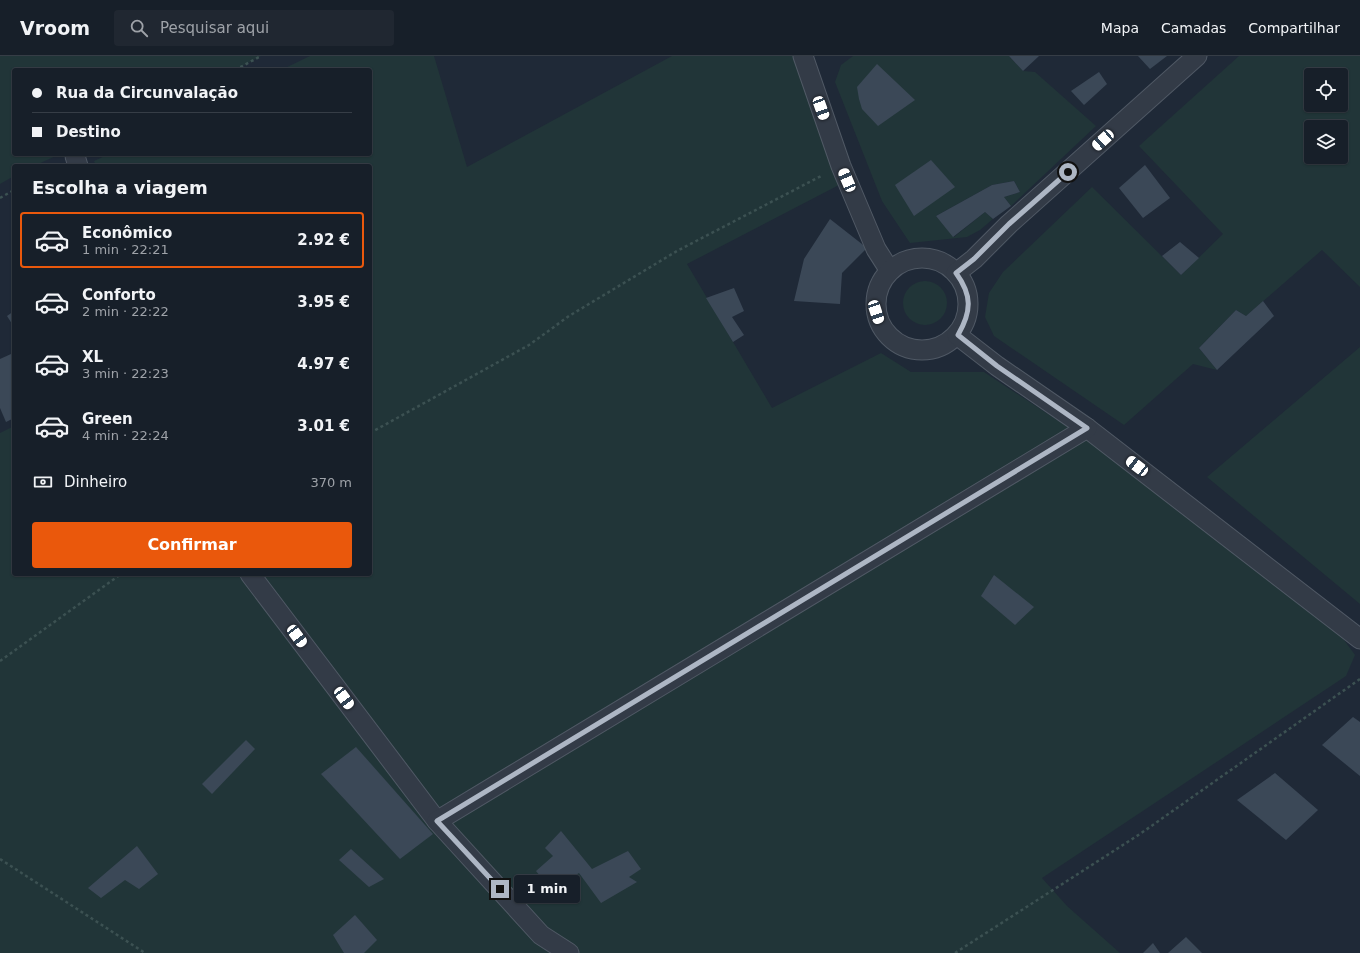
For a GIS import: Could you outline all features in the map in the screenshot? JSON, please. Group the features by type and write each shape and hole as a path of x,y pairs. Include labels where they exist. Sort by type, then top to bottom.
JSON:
{"street":[{"path":"956,273 974,259 1009,224 1197,56"},
{"path":"808,59 841,166 876,249 890,271"},
{"path":"916,258 931,259 944,264 956,273 964,284 968,297 967,317 958,335 946,344 932,350 917,351 902,347 890,338 881,326 876,312 876,297 881,283 890,271 902,262 916,258"},
{"path":"958,335 997,366 1087,428 1360,639"},
{"path":"437,821 1087,428"},
{"path":"252,576 437,821 541,935 569,953"}],"path":[{"path":"239,68 261,56"},
{"path":"372,432 529,346 569,316 678,251 841,166"},
{"path":"0,198 12,191"},
{"path":"0,661 118,576"},
{"path":"956,953 1140,834 1360,679"},
{"path":"0,859 146,953"}],"green space":[{"path":"0,56 261,56 239,68 12,68 12,156 56,156 38,164 12,164 12,177 0,184"},
{"path":"310,56 434,56 467,167 672,56 798,56 839,185 687,264 772,408 881,353 911,372 984,372 1116,459 1339,633 1355,655 1346,676 1042,878 1067,906 1120,953 0,953 0,433 12,427 12,576 372,576 372,164 95,164 94,161 105,156 372,156 372,68 285,68"},
{"path":"853,56 1009,56 1023,71 1035,72 1096,126 1011,206 1004,197 1020,192 1014,181 992,185 936,216 954,237 985,212 993,219 980,230 967,237 910,243 882,201 835,82 841,65"},
{"path":"1239,56 1360,56 1360,287 1322,250 1246,316 1236,310 1199,348 1217,370 1193,364 1124,425 994,336 985,317 989,293 1003,272 1092,187 1181,275 1223,234 1139,146"},
{"path":"925,281 937,285 943,291 947,303 943,315 937,321 925,325 913,321 907,315 903,303 907,291 913,285"},
{"path":"1360,347 1360,604 1207,477"}],"building":[{"path":"1009,56 1039,56 1023,71"},
{"path":"1138,56 1167,56 1150,69"},
{"path":"877,64 915,100 878,126 862,109 857,87"},
{"path":"1099,72 1107,84 1084,105 1071,91"},
{"path":"931,160 955,187 914,216 895,185"},
{"path":"1145,165 1170,198 1143,218 1119,188"},
{"path":"1014,181 1020,192 1004,197 1011,206 993,219 985,212 953,237 936,216 992,185"},
{"path":"830,219 867,248 842,273 840,304 794,301 804,259"},
{"path":"1180,242 1199,258 1181,275 1162,256"},
{"path":"734,288 744,311 732,317 744,335 733,342 706,298"},
{"path":"1263,301 1274,316 1217,370 1199,348 1236,310 1246,316"},
{"path":"12,312 12,324 7,316"},
{"path":"11,354 12,356 12,419 6,422 0,408 0,359"},
{"path":"994,575 1034,607 1015,625 981,596"},
{"path":"1353,717 1360,722 1360,776 1322,745"},
{"path":"246,740 255,749 212,794 202,784"},
{"path":"356,747 433,834 400,859 321,774"},
{"path":"1275,773 1318,810 1286,840 1237,800"},
{"path":"561,831 592,869 628,851 641,869 629,877 637,882 601,903 579,873 552,891 536,871 553,856 545,848"},
{"path":"137,846 158,874 139,889 125,880 101,898 88,888"},
{"path":"351,849 384,879 369,887 339,860"},
{"path":"355,915 377,940 364,953 344,953 333,935"},
{"path":"1186,937 1202,953 1168,953"},
{"path":"1153,943 1160,953 1143,953"}],"route":[{"path":"500,889 437,821 1087,428 997,366 958,335 965,323 968,310 968,297 964,284 956,273 974,259 1009,224 1068,172"}]}
